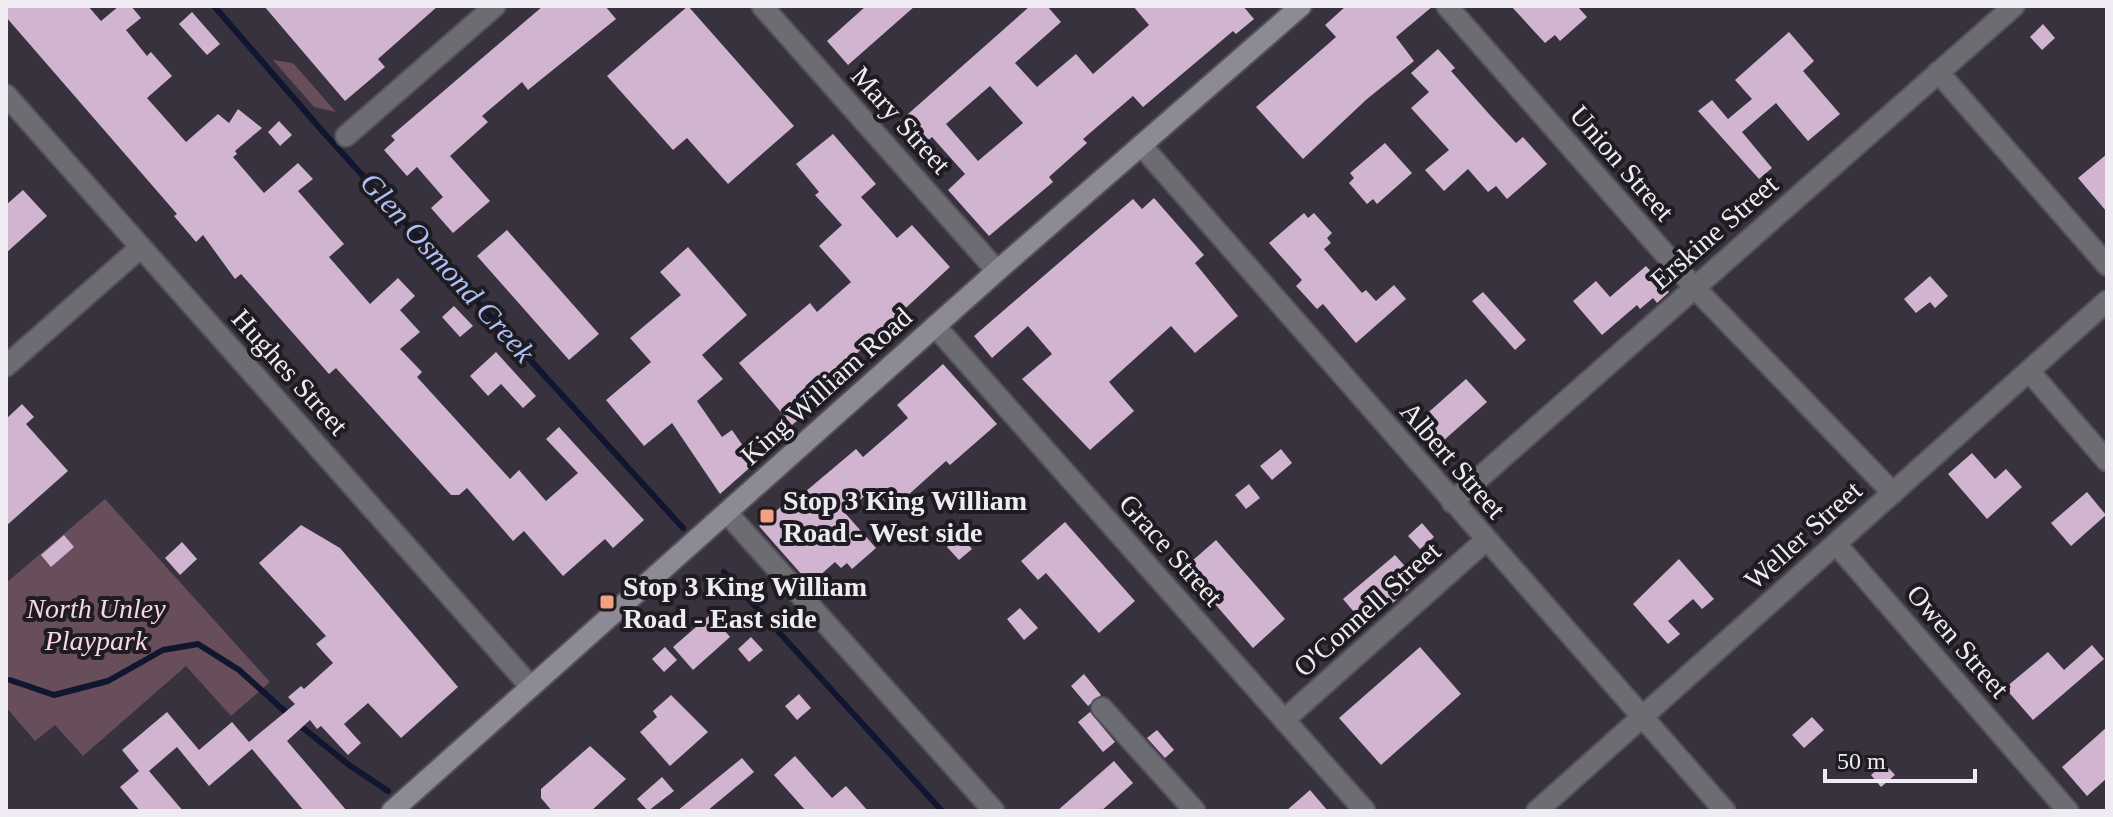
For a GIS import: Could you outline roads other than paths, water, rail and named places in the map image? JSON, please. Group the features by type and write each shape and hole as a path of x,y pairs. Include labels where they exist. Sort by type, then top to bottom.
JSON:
{"main road":[{"name":"King William Road","path":"392,811 997,271 1301,6"}],"street":[{"path":"346,136 495,6"},
{"name":"Mary Street","path":"762,6 997,271"},
{"name":"Union Street","path":"1447,6 1694,287 1893,493"},
{"name":"Erskine Street","path":"1452,502 2014,6"},
{"path":"1938,72 2107,265"},
{"name":"Hughes Street","path":"6,95 531,687"},
{"name":"Albert Street","path":"1141,145 1725,811"},
{"path":"6,366 141,247"},
{"name":"Weller Street","path":"1537,811 2107,301"},
{"name":"Grace Street","path":"935,326 1365,811"},
{"path":"2029,371 2107,461"},
{"path":"727,513 994,811"},
{"name":"O'Connell Street","path":"1284,720 1486,540"},
{"name":"Owen Street","path":"1836,544 2068,811"},
{"path":"1102,708 1195,811"}],"waterway":[{"name":"Glen Osmond Creek","path":"214,6 324,133 683,528"},
{"name":"Glen Osmond Creek","path":"724,572 942,811"},
{"path":"10,680 54,695 108,681 163,650 198,644 239,670 289,715"},
{"path":"297,723 349,765 388,791"}],"place":[{"name":"Stop 3 King William Road - West side","path":"767,516"},
{"name":"Stop 3 King William Road - East side","path":"607,602"}],"park label":[{"name":"North Unley Playpark","path":"96,624"}]}
